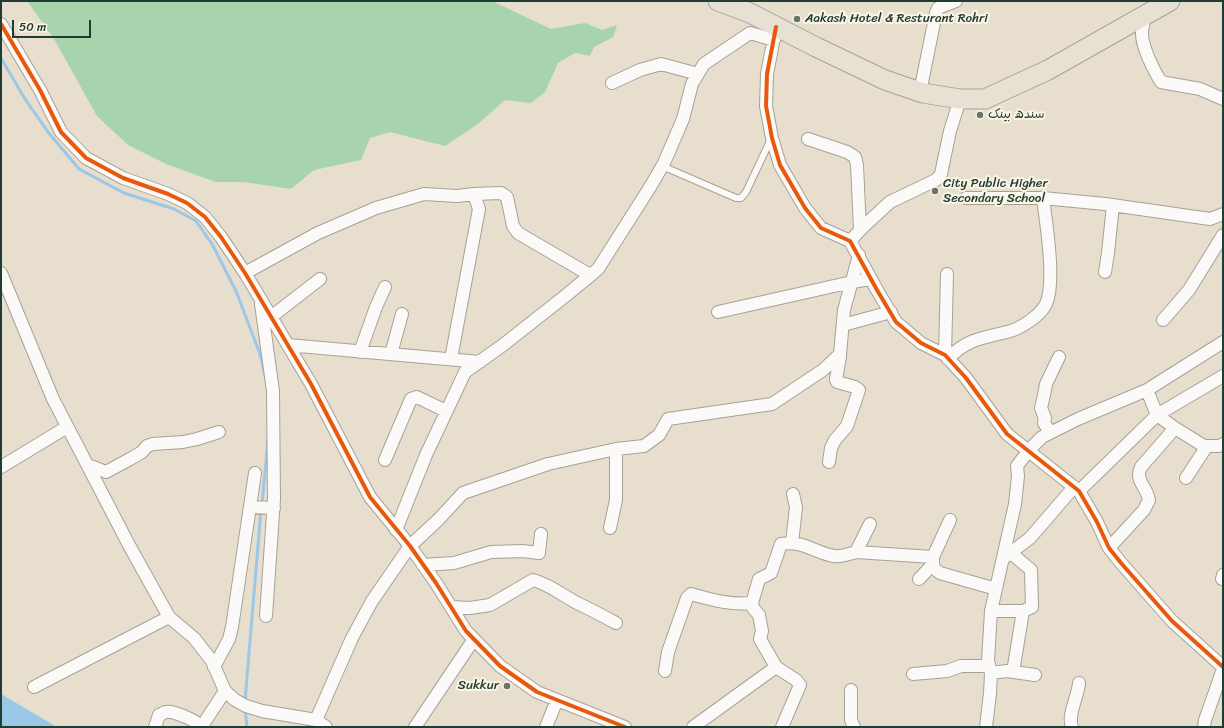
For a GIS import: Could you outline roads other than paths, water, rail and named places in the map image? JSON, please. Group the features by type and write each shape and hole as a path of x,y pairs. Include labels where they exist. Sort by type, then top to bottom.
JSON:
{"main road":[{"path":"718,1 749,7 775,34 885,80 920,92 960,99 985,99 1048,70 1170,1"}],"street":[{"path":"920,92 936,13 938,8 954,1"},
{"path":"749,7 750,33"},
{"path":"1145,15 1142,35 1148,58 1161,82 1200,89 1223,99"},
{"path":"1,24 40,90 61,132 86,158 123,178 168,194 187,203 205,217 245,273 311,384 370,497 410,546 466,631 500,666 537,692 626,727"},
{"path":"396,530 426,454 465,372 558,302 598,269 662,166 683,119 692,84 704,64 750,33 775,34 767,74 766,106 772,138 780,165 805,208 821,228 850,242 859,255 896,322 921,343 946,357 966,378 1007,434 1077,489 1097,522 1109,548 1172,621 1223,668 1204,727"},
{"path":"612,83 640,70 661,64 698,74"},
{"path":"850,242 860,230 890,202 936,180 941,174 950,131 960,99"},
{"path":"808,139 847,152 855,157 857,165 860,230"},
{"path":"245,273 318,233 376,208 424,194 457,196 501,193 507,197 513,226 518,233 590,275"},
{"path":"451,359 479,209 474,194"},
{"path":"966,198 1043,198 1113,205 1210,219 1223,214"},
{"path":"946,357 977,339 1015,330 1029,321 1046,304 1050,264 1043,198"},
{"path":"1105,272 1113,205"},
{"path":"1163,320 1189,290 1223,235"},
{"path":"829,462 835,440 847,426 859,390 855,387 837,382 836,379 840,357 844,310 859,255"},
{"path":"1,272 53,399 169,617 194,638 212,661 225,691 235,700 246,706 262,711 309,720 326,727"},
{"path":"946,357 947,274"},
{"path":"271,318 320,279"},
{"path":"718,312 871,279"},
{"path":"360,352 376,307 385,287"},
{"path":"260,298 273,391 271,507 266,616"},
{"path":"843,325 891,312"},
{"path":"391,354 402,314"},
{"path":"986,727 990,693 990,669 988,661 990,611 1007,556 1015,504 1018,476 1017,466 1029,450 1042,437 1050,432 1147,390 1223,342"},
{"path":"288,345 480,362"},
{"path":"309,720 372,601 410,546 438,520 463,493 548,464 616,449 644,446 659,435 668,419 772,404 823,370 840,354"},
{"path":"1050,432 1044,423 1045,418 1041,408 1046,384 1059,357"},
{"path":"1007,556 1030,538 1077,489 1157,415 1223,376"},
{"path":"1147,390 1157,415 1175,428 1204,446 1220,446 1223,444"},
{"path":"385,460 411,399 417,397 446,411"},
{"path":"1,468 68,427"},
{"path":"1109,548 1144,510 1149,500 1138,477 1138,472 1175,428"},
{"path":"88,465 106,472 142,452 147,446 153,444 183,442 219,432"},
{"path":"1186,478 1207,446"},
{"path":"610,528 616,500 616,449"},
{"path":"214,667 229,639 232,627 253,507 255,473"},
{"path":"792,543 796,506 793,494"},
{"path":"253,507 271,507"},
{"path":"919,579 933,561 950,520"},
{"path":"856,552 870,524"},
{"path":"423,565 454,563 491,552 522,551 539,553 541,534"},
{"path":"782,727 800,685 796,680 776,667 760,639 762,631 759,615 753,608 752,603 759,579 771,574 781,544 792,543 807,546 834,556 856,552 933,561"},
{"path":"990,611 1023,611 1032,607 1031,570 1007,556"},
{"path":"933,561 934,570 940,573 996,589"},
{"path":"451,607 470,608 490,605 533,580 542,582 577,603 616,623"},
{"path":"665,671 668,652 686,598 691,594 721,603 752,603"},
{"path":"1012,672 1023,611"},
{"path":"34,687 169,617"},
{"path":"415,727 474,639"},
{"path":"913,674 947,671 961,666 1035,675"},
{"path":"693,727 776,667"},
{"path":"1072,727 1070,715 1078,691 1079,683"},
{"path":"851,690 851,720 854,727"},
{"path":"155,727 159,716 165,712 193,720 202,726 225,691"},
{"path":"546,727 557,700"}],"lane":[{"path":"662,166 736,198 741,198 746,192 772,138"}],"water":[{"path":"1,694 57,727 1,727"}],"waterway":[{"path":"1,58 25,99 48,132 79,169 124,193 174,209 196,221 212,244 236,291 260,354 266,379"},
{"path":"262,504 268,440"},
{"path":"245,701 261,510"},
{"path":"245,709 247,727"}],"place":[{"name":"Aakash Hotel & Resturant Rohri","path":"797,19"},
{"name":"سندھ بینک","path":"980,115"},
{"name":"City Public Higher Secondary School","path":"935,191"},
{"name":"Sukkur","path":"507,686"}]}
